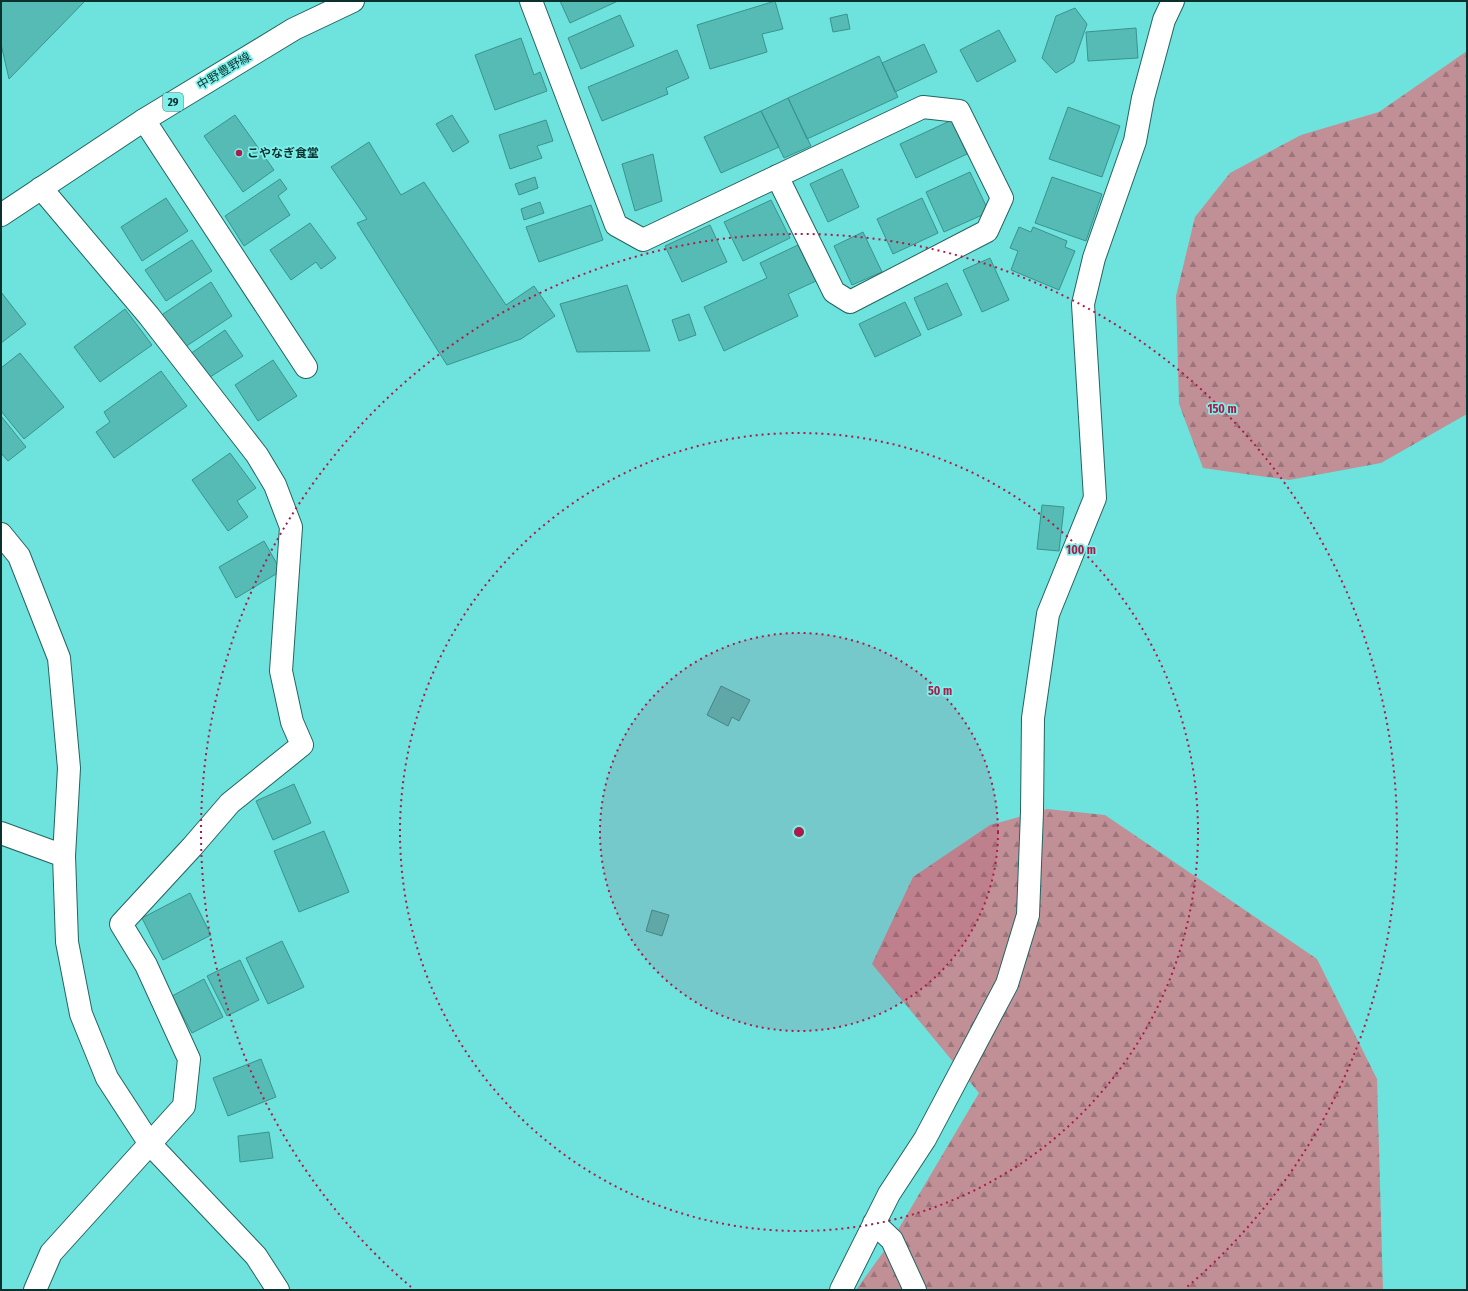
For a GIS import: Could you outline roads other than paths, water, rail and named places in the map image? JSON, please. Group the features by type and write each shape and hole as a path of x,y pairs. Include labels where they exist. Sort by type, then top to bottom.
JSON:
{"street":[{"name":"中野豊野線","path":"1,216 144,120 294,29 353,1"},
{"path":"531,1 616,225 644,240 777,176 922,107 959,111 1002,198 987,231 850,302 834,292 777,176"},
{"path":"841,1290 889,1194 925,1140 1007,984 1028,915 1032,812 1033,718 1048,614 1095,498 1082,304 1094,258 1135,141 1143,98 1164,20 1173,1"},
{"path":"144,120 306,367"},
{"path":"35,1290 51,1253 184,1106 190,1059 146,965 121,924 192,847 230,803 302,745 292,722 281,671 291,527 275,485 257,455 149,316 41,188"},
{"path":"1,534 19,556 59,658 69,768 64,856 66,942 81,1014 107,1078 150,1144 256,1256 278,1290"},
{"path":"1,833 64,856"},
{"path":"874,1223 892,1240 915,1290"}],"place":[{"name":"こやなぎ食堂","path":"239,153"}]}
